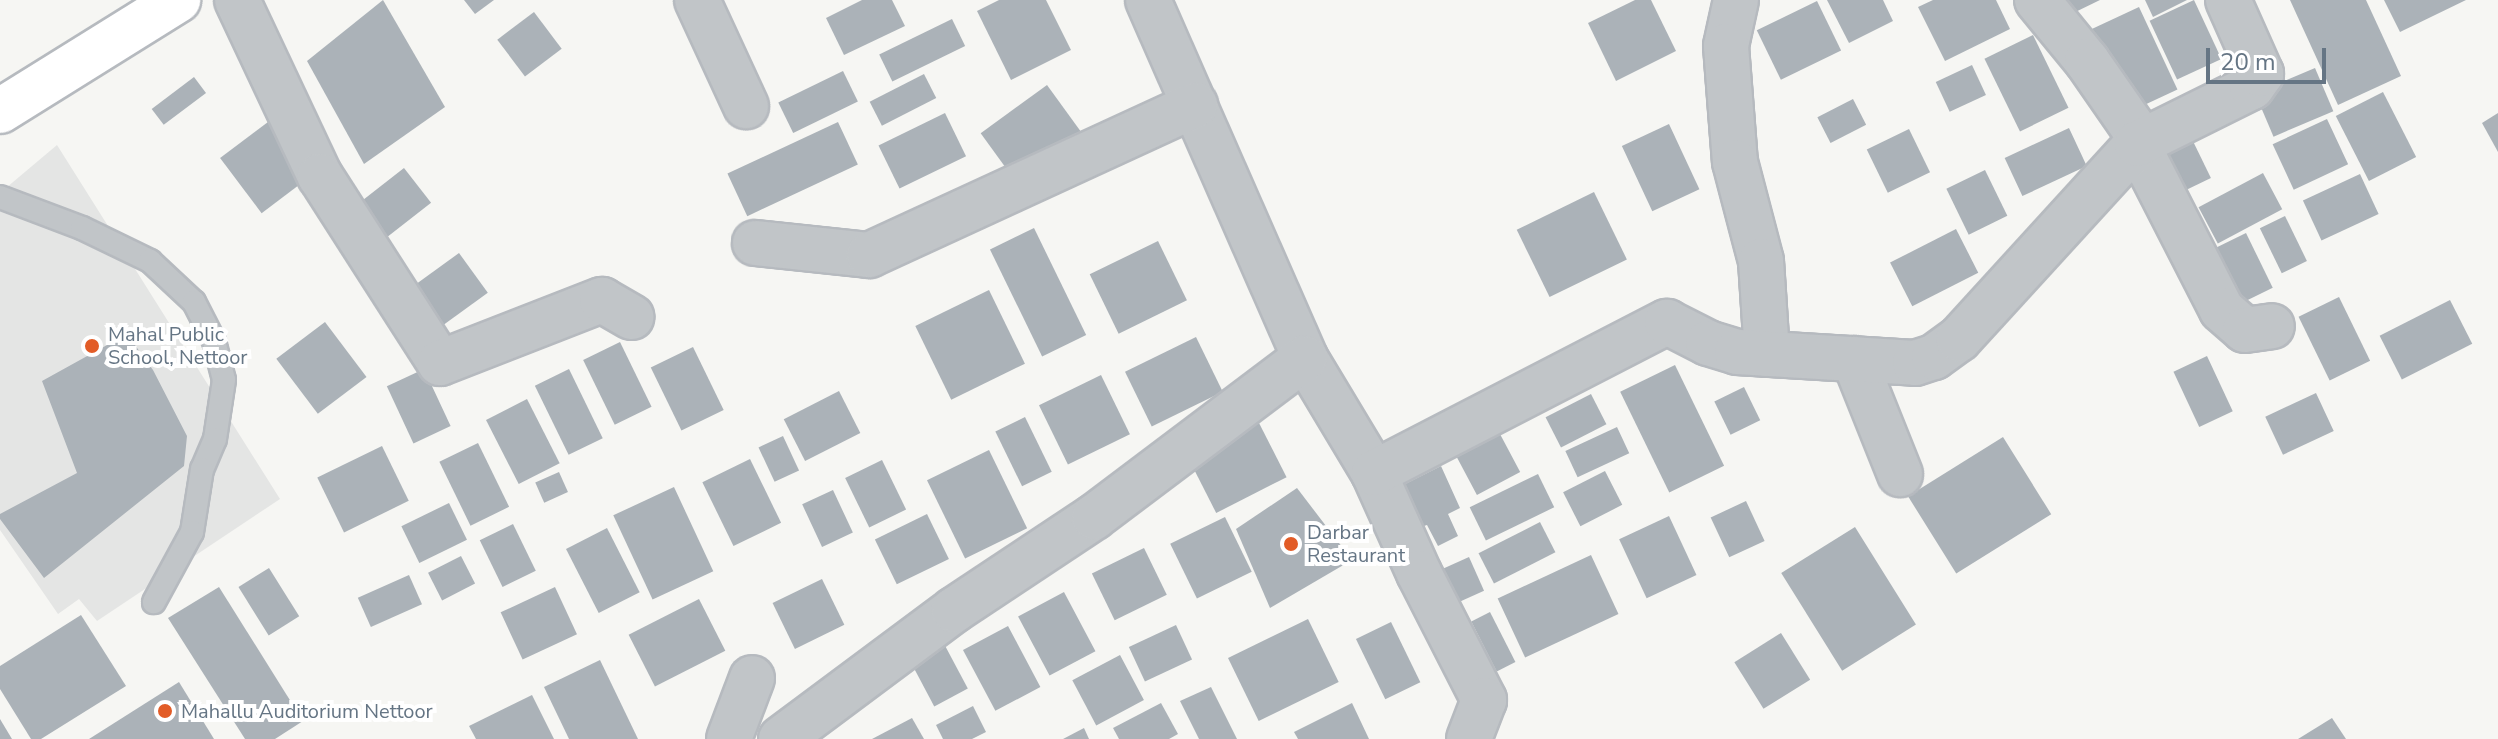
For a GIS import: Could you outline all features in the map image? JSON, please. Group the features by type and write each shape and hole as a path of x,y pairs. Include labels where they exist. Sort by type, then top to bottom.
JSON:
{"street":[{"path":"0,111 178,0"},
{"path":"237,0 320,176 440,363 602,300 632,317"},
{"path":"697,0 746,106"},
{"path":"1148,0 1305,358 1374,473 1419,573 1484,700 1469,739"},
{"path":"1736,0 1726,46 1735,162 1761,261 1767,354"},
{"path":"2037,0 2087,61 2140,142 2222,310 2245,330 2272,326"},
{"path":"1374,473 1667,322 1708,343 1737,352 1915,363 1934,357 1959,339 2140,142 2252,87 2261,74 2228,0"},
{"path":"755,243 869,255 1195,105"},
{"path":"781,739 954,610 1094,517 1305,358"},
{"path":"1854,359 1900,474"},
{"path":"729,739 752,678"}],"lane":[{"path":"0,197 82,228 150,261 194,302 214,341 224,380 215,439 202,469 192,532 154,602"}],"shaded area":[{"name":"Mahal Public School, Nettoor","path":"57,145 280,499 97,621 79,599 58,614 0,530 0,193"}],"building":[{"path":"383,0 445,107 364,164 307,61"},
{"path":"464,0 494,0 475,14"},
{"path":"862,0 892,0 905,26 844,55 826,18"},
{"path":"999,0 1046,0 1071,50 1011,80 977,11"},
{"path":"1635,0 1651,0 1676,51 1616,81 1588,23"},
{"path":"1827,0 1883,0 1893,21 1849,43"},
{"path":"1933,0 1996,0 2010,29 1945,61 1918,7"},
{"path":"2051,0 2100,0 2061,19"},
{"path":"2145,0 2187,0 2153,17"},
{"path":"2194,0 2221,59 2177,80 2150,21"},
{"path":"2290,0 2366,0 2401,76 2338,105"},
{"path":"2384,0 2466,0 2400,32"},
{"path":"1817,1 1841,50 1781,80 1757,30"},
{"path":"2139,7 2177,89 2128,113 2089,30"},
{"path":"534,12 562,49 525,76 497,40"},
{"path":"952,19 965,46 892,81 879,55"},
{"path":"2033,35 2069,108 2020,131 1984,59"},
{"path":"1972,65 1986,95 1950,112 1936,82"},
{"path":"2315,68 2333,111 2274,137 2255,93"},
{"path":"843,71 858,102 793,133 778,103"},
{"path":"924,74 936,98 882,126 870,102"},
{"path":"194,77 206,93 164,125 152,109"},
{"path":"1047,85 1082,133 1015,181 981,133"},
{"path":"2383,92 2416,157 2369,181 2336,116"},
{"path":"1853,99 1866,125 1831,143 1817,117"},
{"path":"945,113 966,156 900,189 878,145"},
{"path":"2498,113 2498,152 2482,123"},
{"path":"2327,119 2348,164 2294,190 2273,144"},
{"path":"268,122 310,177 262,213 220,158"},
{"path":"838,122 858,165 747,216 727,174"},
{"path":"1669,124 1699,189 1652,211 1622,146"},
{"path":"2069,128 2087,166 2022,196 2005,158"},
{"path":"1909,129 1930,172 1888,193 1867,150"},
{"path":"2189,133 2211,178 2180,193 2158,148"},
{"path":"404,168 431,203 381,241 354,207"},
{"path":"1985,170 2007,216 1969,235 1946,189"},
{"path":"2263,173 2282,209 2218,243 2199,207"},
{"path":"2360,174 2379,214 2321,241 2303,201"},
{"path":"1594,192 1627,259 1550,297 1517,230"},
{"path":"2285,216 2307,261 2282,273 2260,228"},
{"path":"1034,228 1086,335 1042,356 990,249"},
{"path":"1956,229 1978,273 1912,306 1890,263"},
{"path":"2246,233 2273,288 2231,308 2205,253"},
{"path":"1158,241 1187,300 1119,334 1090,274"},
{"path":"459,253 488,293 443,325 415,285"},
{"path":"989,290 1025,364 951,400 915,326"},
{"path":"2339,297 2370,361 2330,381 2299,317"},
{"path":"2450,300 2472,344 2402,380 2380,336"},
{"path":"325,322 367,377 318,414 276,359"},
{"path":"127,334 153,370 187,436 184,466 44,578 0,519 0,514 77,473 42,381"},
{"path":"1196,337 1223,392 1152,426 1125,372"},
{"path":"620,342 652,407 615,425 583,360"},
{"path":"693,347 724,410 681,431 651,368"},
{"path":"2207,356 2233,411 2199,427 2173,372"},
{"path":"1675,365 1724,466 1669,492 1620,392"},
{"path":"424,369 451,426 413,443 387,386"},
{"path":"569,369 603,438 569,455 535,386"},
{"path":"1101,375 1130,434 1068,465 1039,405"},
{"path":"1744,387 1760,420 1731,435 1714,401"},
{"path":"839,391 860,433 805,461 784,419"},
{"path":"2316,393 2334,431 2283,455 2265,417"},
{"path":"1591,394 1606,424 1561,447 1546,417"},
{"path":"527,399 560,463 519,484 486,420"},
{"path":"1025,417 1052,472 1022,486 995,431"},
{"path":"1258,421 1287,477 1216,513 1188,457"},
{"path":"1617,427 1629,453 1578,477 1565,451"},
{"path":"1500,434 1520,472 1477,495 1457,457"},
{"path":"783,436 799,470 775,482 759,447"},
{"path":"2003,437 2051,514 1956,574 1908,496"},
{"path":"478,443 509,507 470,526 439,462"},
{"path":"382,446 409,501 344,532 317,478"},
{"path":"989,450 1027,528 965,558 927,480"},
{"path":"750,459 781,523 733,546 702,482"},
{"path":"882,460 906,509 869,527 845,478"},
{"path":"1441,466 1460,508 1448,514 1458,536 1438,546 1427,525 1421,527 1401,486"},
{"path":"1605,471 1622,505 1580,526 1563,492"},
{"path":"559,472 568,492 544,503 535,483"},
{"path":"1538,474 1554,507 1486,541 1470,507"},
{"path":"674,487 713,571 653,600 613,515"},
{"name":"Darbar Restaurant","path":"1297,488 1352,560 1270,608 1236,529"},
{"path":"833,490 853,533 822,547 802,504"},
{"path":"1746,501 1765,541 1729,557 1711,517"},
{"path":"449,503 467,540 419,563 401,526"},
{"path":"927,514 949,559 897,584 875,539"},
{"path":"1669,516 1696,575 1647,598 1619,539"},
{"path":"1225,517 1252,572 1197,599 1170,544"},
{"path":"1540,522 1555,552 1494,584 1479,553"},
{"path":"513,524 536,571 503,587 480,540"},
{"path":"1855,527 1916,625 1842,671 1781,573"},
{"path":"607,528 640,592 599,613 566,549"},
{"path":"1144,548 1167,595 1115,620 1092,573"},
{"path":"1591,555 1618,614 1525,657 1498,599"},
{"path":"461,556 475,584 442,600 428,573"},
{"path":"1469,557 1484,591 1458,602 1443,568"},
{"path":"269,568 299,616 269,635 238,587"},
{"path":"409,575 422,604 371,627 358,598"},
{"path":"822,579 844,625 795,649 773,603"},
{"path":"219,587 303,721 275,739 245,739 168,618"},
{"path":"555,587 577,634 523,659 501,612"},
{"path":"1064,592 1095,651 1050,676 1018,616"},
{"path":"699,599 725,651 655,687 629,635"},
{"path":"1490,612 1515,662 1497,671 1471,622"},
{"path":"81,615 126,686 41,739 31,739 0,689 0,666"},
{"path":"1308,619 1339,682 1259,721 1228,658"},
{"path":"1391,622 1420,682 1385,699 1356,639"},
{"path":"1176,625 1192,659 1145,681 1129,647"},
{"path":"1008,626 1040,687 995,711 963,650"},
{"path":"1781,633 1810,680 1764,709 1734,662"},
{"path":"942,640 968,689 934,706 908,658"},
{"path":"1120,655 1144,700 1096,725 1072,680"},
{"path":"600,660 638,739 569,739 544,687"},
{"name":"Mahallu Auditorium Nettoor","path":"179,682 214,739 89,739"},
{"path":"1211,687 1237,739 1199,739 1180,701"},
{"path":"532,695 554,739 476,739 469,726"},
{"path":"1161,703 1178,734 1169,739 1119,739 1113,728"},
{"path":"1352,703 1369,739 1298,739 1294,732"},
{"path":"973,706 986,732 972,739 943,739 936,725"},
{"path":"912,718 924,739 872,739"},
{"path":"2332,718 2346,739 2298,739"},
{"path":"0,719 12,739 0,739"},
{"path":"1084,728 1089,739 1063,739"}],"place":[{"name":"Mahal Public School, Nettoor","path":"92,346"},
{"name":"Darbar Restaurant","path":"1291,544"},
{"name":"Mahallu Auditorium Nettoor","path":"165,711"}]}
